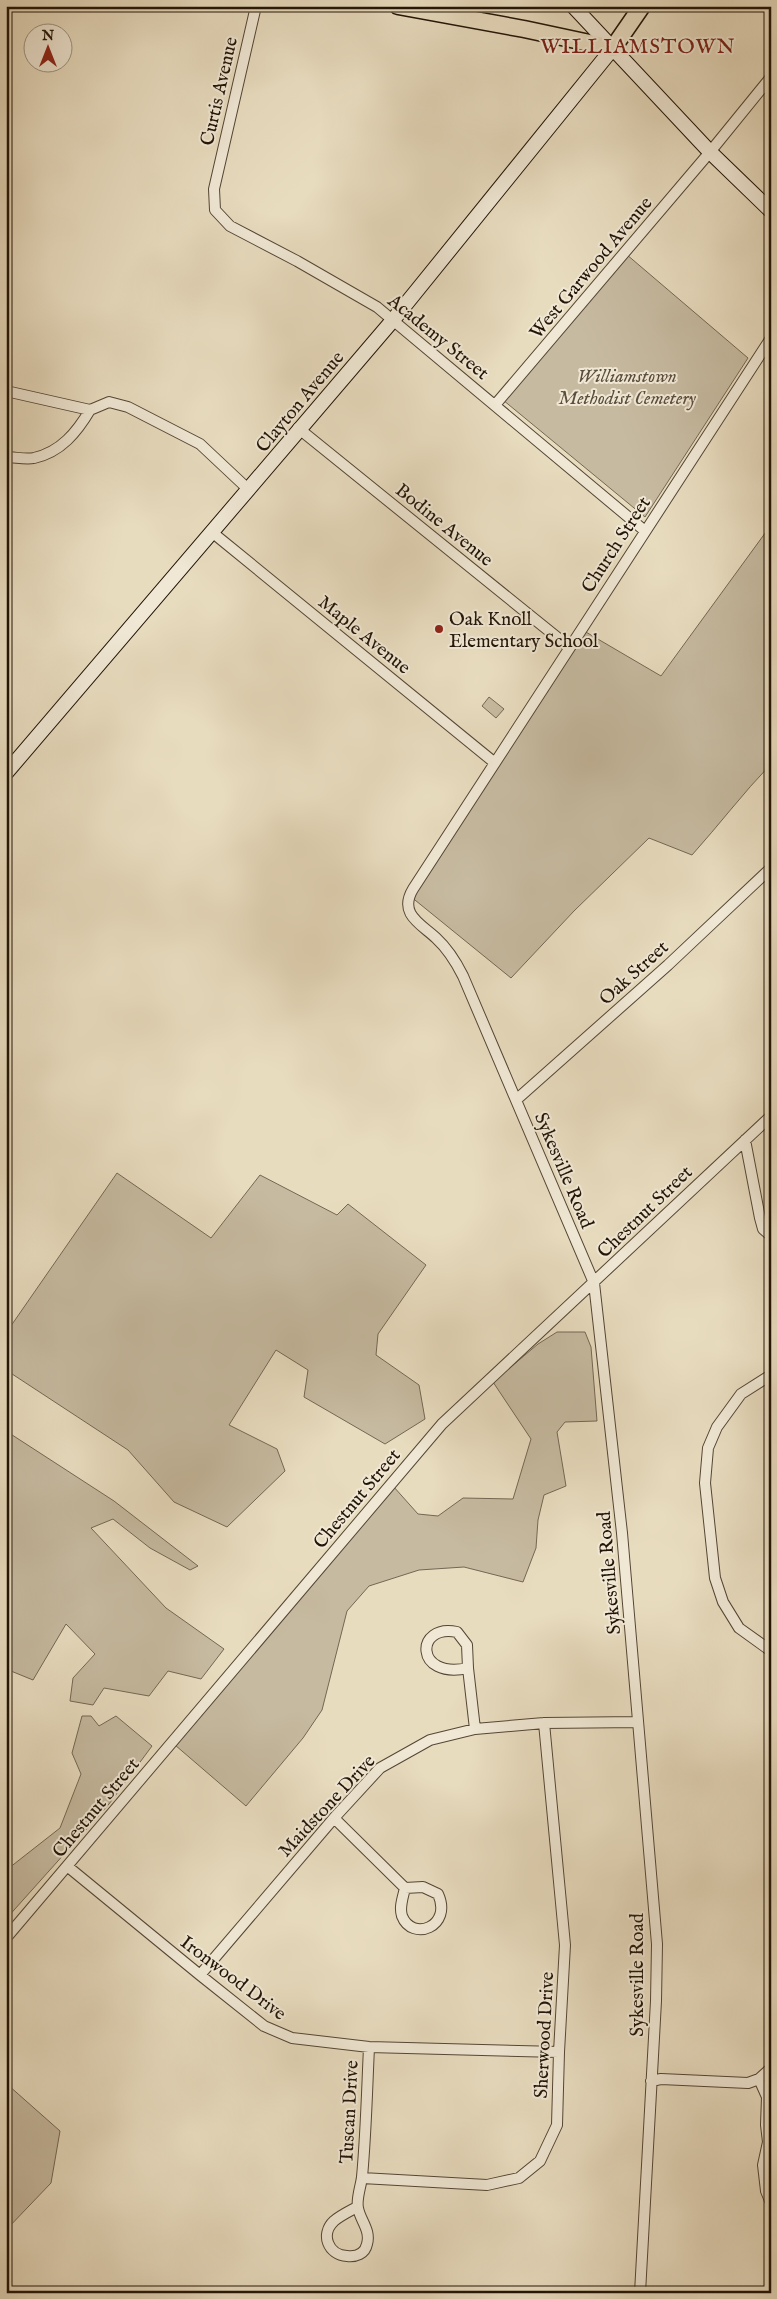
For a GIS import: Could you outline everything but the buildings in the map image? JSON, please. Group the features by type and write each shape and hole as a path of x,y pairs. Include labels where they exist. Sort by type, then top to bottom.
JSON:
{"highway":[{"path":"398,6 524,29 612,48 642,6"}],"main road":[{"path":"573,6 710,152 771,211"},
{"name":"Clayton Avenue","path":"6,773 249,490 298,428 393,320 612,48"}],"street":[{"name":"Curtis Avenue","path":"215,184 256,6"},
{"name":"West Garwood Avenue","path":"495,405 710,152 771,76"},
{"name":"Academy Street","path":"215,184 215,210 230,226 355,293 393,320 644,531"},
{"name":"Church Street","path":"408,897 771,338"},
{"path":"6,391 90,410 109,402 128,408 200,444 249,490"},
{"path":"6,457 34,458 60,447 79,429 90,410"},
{"name":"Bodine Avenue","path":"298,428 569,647"},
{"name":"Maple Avenue","path":"213,532 495,763"},
{"name":"Oak Street","path":"516,1100 668,965 771,868"},
{"name":"Sykesville Road","path":"408,897 408,907 412,917 448,951 463,976 594,1283 622,1532 657,1944 640,2293"},
{"name":"Chestnut Street","path":"6,1938 436,1430 745,1140 769,1120"},
{"path":"745,1140 760,1218 763,1228 771,1236"},
{"path":"771,1375 741,1394 717,1427 708,1448 705,1483 715,1578 723,1602 739,1628 771,1651"},
{"path":"468,1668 450,1670 441,1669 434,1665 428,1659 427,1653 428,1643 433,1634 441,1630 457,1632 467,1645 476,1729"},
{"name":"Maidstone Drive","path":"200,1975 334,1818 380,1768 430,1740 476,1729 544,1722 638,1722"},
{"name":"Sherwood Drive","path":"362,2178 487,2185 519,2178 540,2161 557,2125 558,2052 565,1945 544,1722"},
{"path":"334,1818 405,1888 423,1887 438,1894 442,1903 442,1913 438,1921 430,1927 421,1928 412,1927 406,1922 402,1915 401,1905 405,1888"},
{"name":"Ironwood Drive","path":"67,1866 264,2026 292,2038 369,2047 558,2052"},
{"name":"Tuscan Drive","path":"357,2207 362,2178 369,2047"},
{"path":"651,2081 661,2079 748,2083 759,2079 771,2068"},
{"path":"759,2079 767,2097 766,2125 769,2143 763,2165 766,2192 771,2203"},
{"path":"357,2207 367,2228 367,2245 362,2253 357,2256 340,2256 332,2252 327,2244 327,2232 336,2219 357,2207"}],"green space":[{"name":"Williamstown Methodist Cemetery","path":"626,254 748,358 645,517 503,400"},
{"path":"771,525 771,764 692,855 649,838 574,911 511,978 410,896 579,628 661,676"},
{"path":"489,697 504,709 496,718 482,706"},
{"path":"117,1173 211,1238 260,1175 337,1215 348,1204 426,1265 378,1334 376,1355 419,1385 425,1419 385,1444 304,1397 308,1370 276,1350 229,1425 277,1449 285,1471 227,1527 174,1502 128,1450 6,1370 6,1333"},
{"path":"557,1332 585,1332 591,1347 597,1421 565,1422 557,1432 566,1486 544,1495 538,1520 536,1548 523,1582 464,1567 419,1570 369,1586 347,1611 322,1710 303,1738 246,1806 175,1745 393,1486 418,1514 438,1516 463,1498 513,1499 531,1439 493,1382 538,1344"},
{"path":"6,1431 114,1501 198,1566 190,1570 150,1548 113,1519 91,1528 166,1608 224,1649 201,1679 168,1671 149,1696 104,1688 93,1705 70,1701 73,1678 95,1654 66,1624 33,1680 6,1669"},
{"path":"82,1716 91,1716 99,1726 116,1716 152,1746 109,1804 6,1919 6,1866 9,1868 60,1828 81,1774 72,1753"},
{"path":"8,2085 60,2131 51,2183 6,2230 6,2086"}],"place":[{"name":"Oak Knoll Elementary School","path":"439,629"}],"district":[{"name":"WILLIAMSTOWN","path":"638,46"}]}
